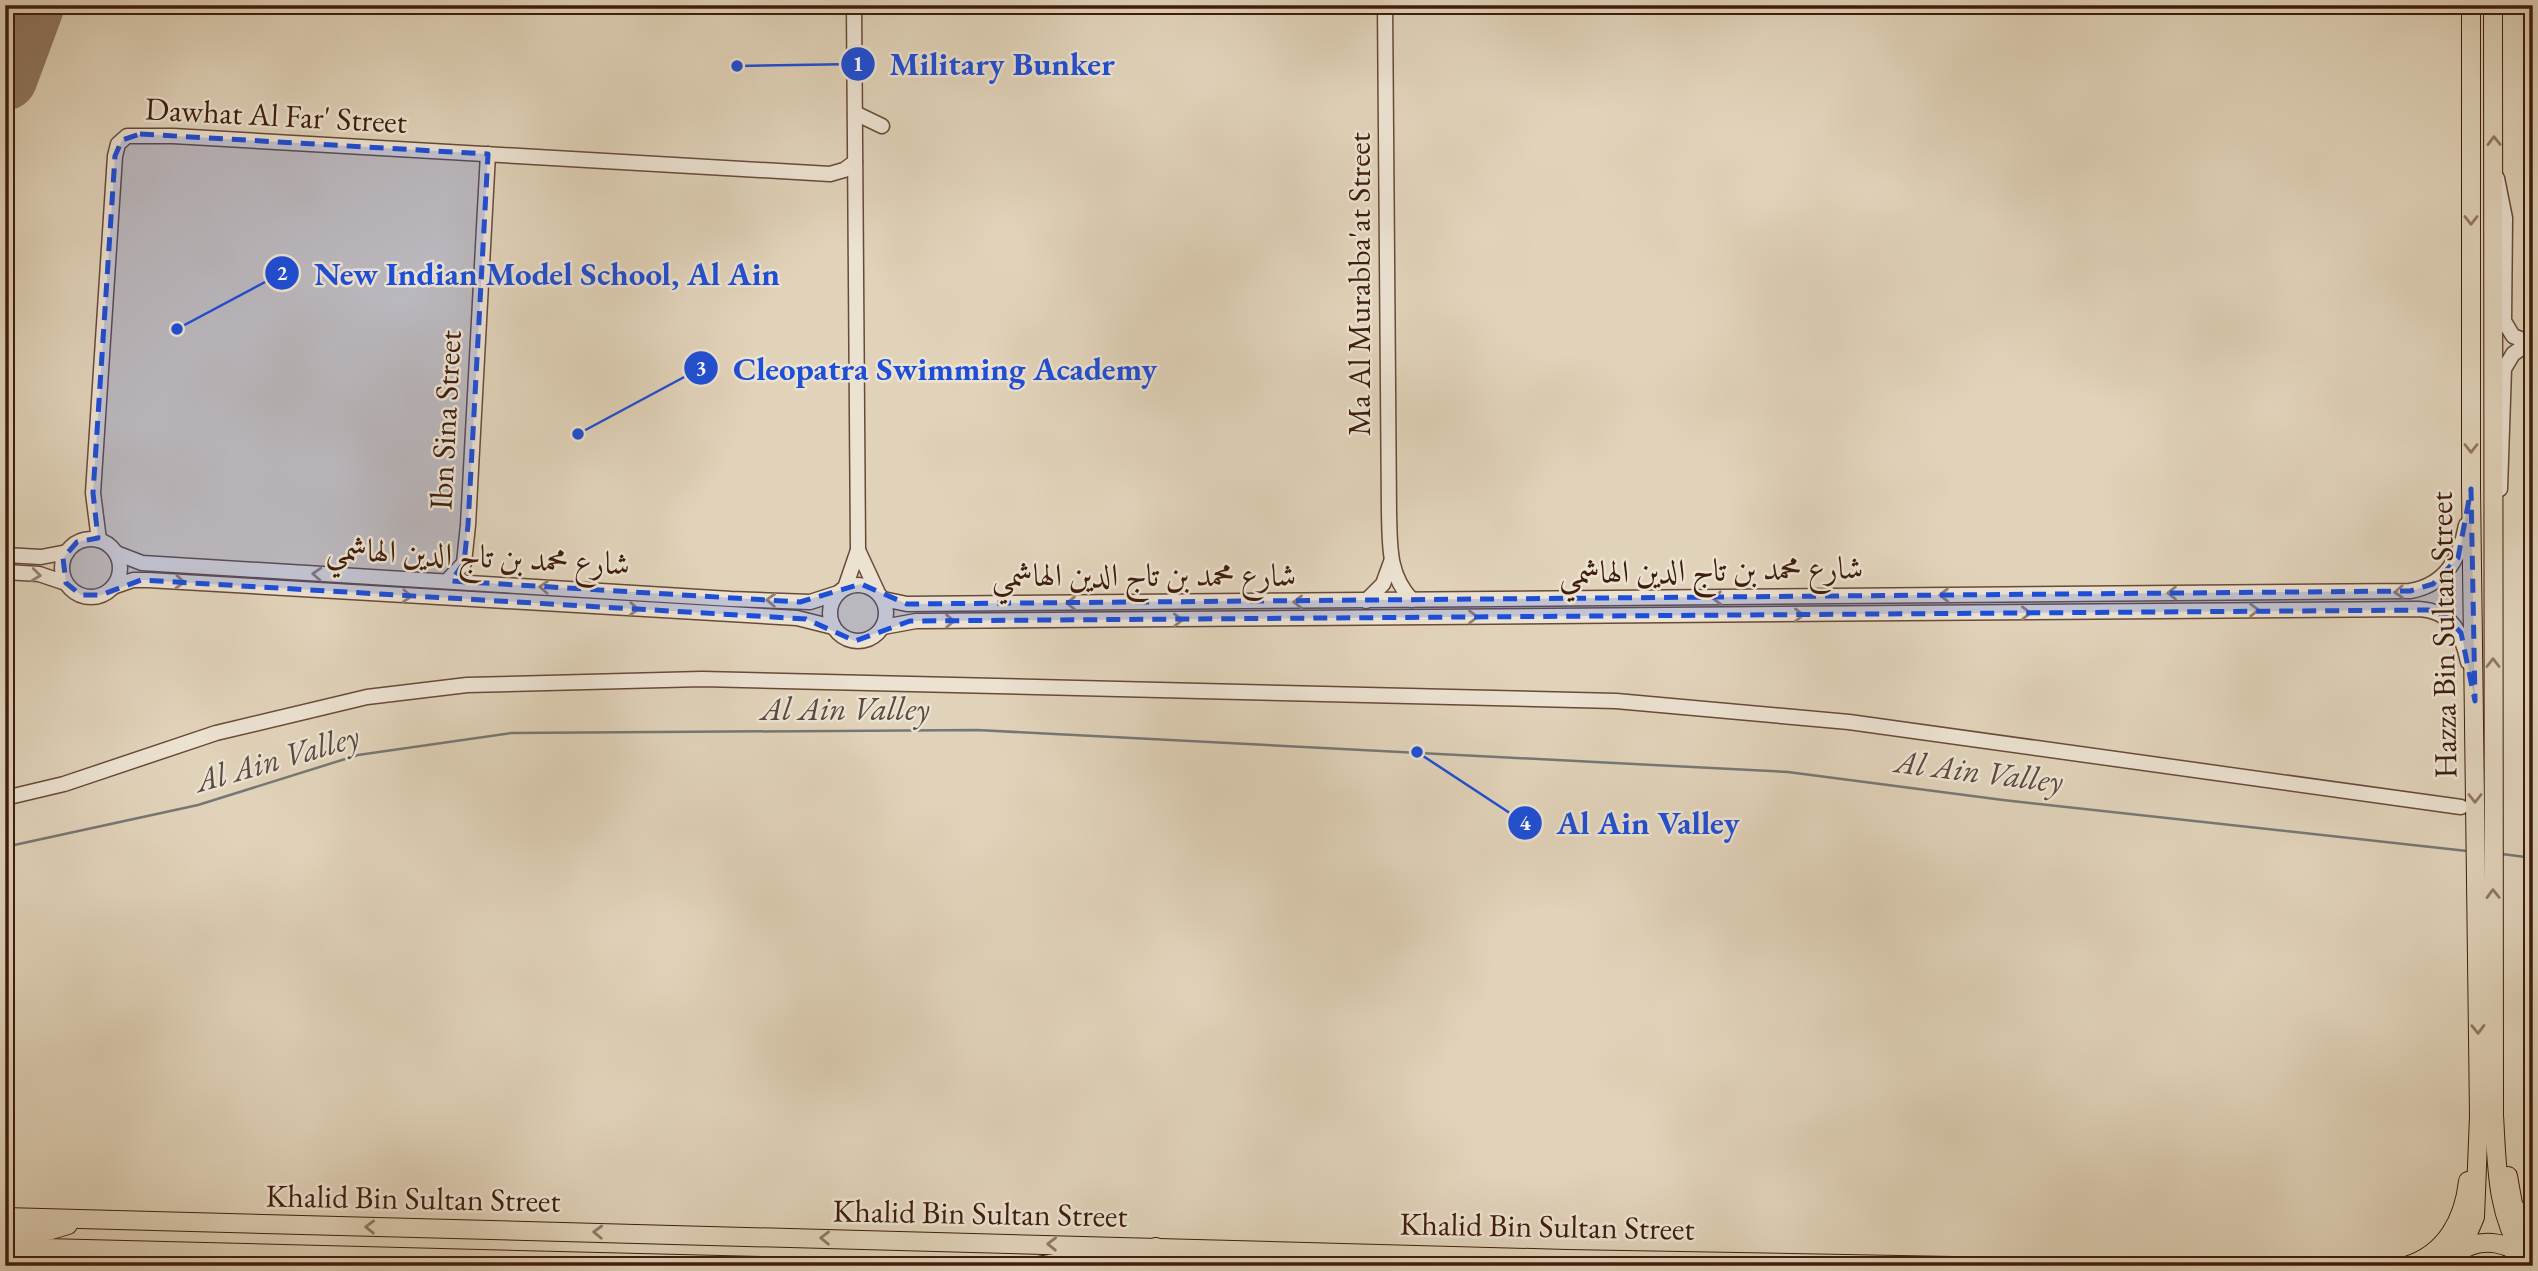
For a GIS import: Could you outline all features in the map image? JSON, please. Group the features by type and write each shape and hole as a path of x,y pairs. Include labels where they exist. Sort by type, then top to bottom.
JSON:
{"main road":[{"name":"Hazza Bin Sultan Street","path":"2470,5 2470,489 2475,701 2484,730"},
{"name":"Hazza Bin Sultan Street","path":"2493,5 2494,511 2484,730 2487,1116 2500,1200 2508,1229 2530,1258"},
{"name":"Hazza Bin Sultan Street","path":"2448,1262 2469,1231 2474,1216 2487,1116"},
{"path":"2406,1266 2435,1250 2461,1216 2466,1198 2472,1132 2487,1116"},
{"name":"Khalid Bin Sultan Street","path":"5,1217 1953,1266"},
{"path":"5,1231 51,1230 77,1219"},
{"path":"2448,1262 2474,1244 2487,1242 2500,1243 2530,1258"},
{"name":"Khalid Bin Sultan Street","path":"5,1247 458,1262 761,1266"},
{"path":"1037,1266 1060,1262 1145,1263 1153,1259 1156,1247"},
{"path":"72,1249 83,1266"},
{"path":"1176,1266 1188,1260 1287,1260 1315,1251"}],"street":[{"path":"854,5 858,550 831,606 834,627 842,636 855,641 868,640 883,627 887,616 858,550"},
{"name":"Ma Al Murabba'at Street","path":"1366,601 1383,584 1391,562 1385,5"},
{"path":"855,113 867,116 882,126"},
{"name":"Dawhat Al Far' Street","path":"99,540 93,493 114,156 122,140 140,134 830,174 856,162"},
{"name":"Ibn Sina Street","path":"464,563 488,155"},
{"path":"2494,168 2505,218 2504,321 2513,336 2530,344"},
{"path":"830,174 855,194"},
{"path":"2494,511 2502,475 2504,369 2512,354 2530,344"},
{"name":"شارع محمد بن تاج الدين الهاشمي","path":"880,595 907,604 2383,592 2424,589 2441,578 2458,558 2470,489"},
{"path":"5,555 41,557 66,552 77,542 99,540 116,553 120,567 113,587 102,595 88,597 75,593 66,583 62,570 66,552"},
{"name":"شارع محمد بن تاج الدين الهاشمي","path":"116,553 142,563 800,602 820,600 841,590"},
{"name":"Ma Al Murabba'at Street","path":"1391,562 1401,586 1412,600"},
{"path":"447,582 464,563 481,583"},
{"path":"5,572 38,574 66,583"},
{"name":"شارع محمد بن تاج الدين الهاشمي","path":"113,587 126,582 148,580 797,618 834,627"},
{"path":"841,590 861,584 880,595"},
{"path":"2152,611 2174,606 2220,604 2221,598 2212,593"},
{"name":"شارع محمد بن تاج الدين الهاشمي","path":"883,627 909,621 2429,610 2448,618 2461,633 2475,701"},
{"path":"5,798 90,776 216,733 367,697 467,685 702,679 1616,701 1849,722 2461,807"}],"highlighted area":[{"path":"140,134 488,154 468,525 464,563 451,581 800,602 861,584 907,604 2410,591 2433,584 2458,558 2471,489 2475,701 2461,633 2448,618 2429,610 910,621 855,641 806,619 141,580 101,595 81,595 66,583 63,558 77,542 98,538 93,493 115,156 122,140"}],"waterway":[{"name":"Al Ain Valley","path":"5,847 198,805 358,755 511,733 977,730 1788,772 2003,800 2467,851"},
{"name":"Al Ain Valley","path":"2502,854 2533,858"}],"runway":[{"path":"5,78 32,5"}],"place":[{"name":"Military Bunker","path":"737,66"},
{"name":"New Indian Model School, Al Ain","path":"177,329"},
{"name":"Cleopatra Swimming Academy","path":"578,434"},
{"name":"Al Ain Valley","path":"1417,752"}]}
